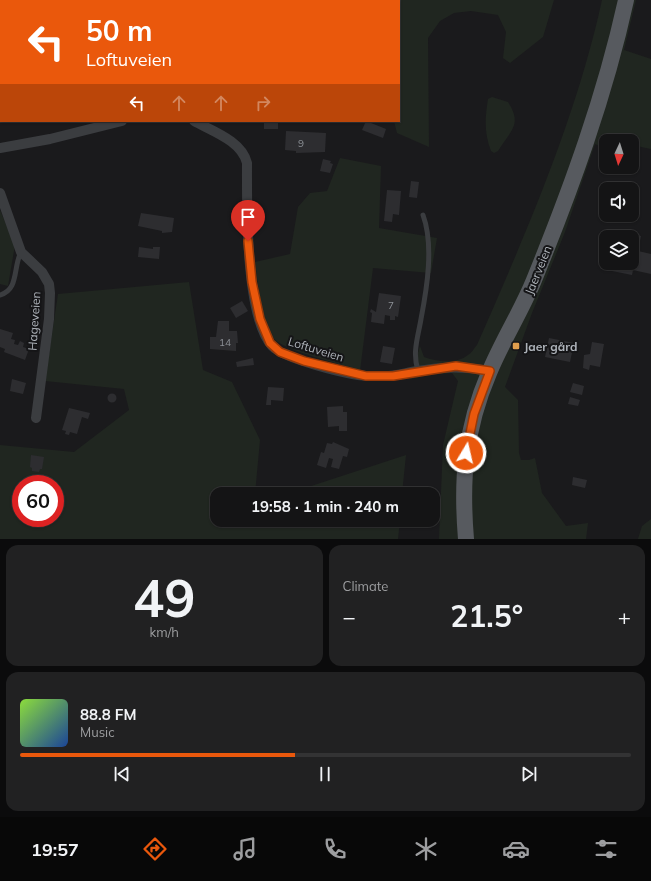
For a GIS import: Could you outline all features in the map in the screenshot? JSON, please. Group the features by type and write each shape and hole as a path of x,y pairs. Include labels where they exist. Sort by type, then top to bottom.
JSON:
{"main road":[{"name":"Jaerveien","path":"466,539 463,505 464,464 474,414 490,371 525,303 595,116 610,70 626,0"}],"street":[{"path":"0,148 50,139 96,124 113,122"},
{"name":"Loftuveien","path":"196,122 234,144 245,155 247,162 249,252 252,282 260,319 266,336 273,347 290,357 366,376 393,376 418,370 456,366 490,371"},
{"name":"Hageveien","path":"0,193 21,252 42,272 49,284 49,319 36,418"}],"lane":[{"path":"418,370 415,353 423,306 429,244 423,215"},
{"path":"0,295 7,293 12,288 21,252"}],"shaded area":[{"path":"400,0 554,0 543,37 510,63 503,58 506,32 498,15 471,11 454,13 440,21 428,38 429,147 397,133 394,122 400,122"},
{"path":"602,0 636,0 624,50 651,59 651,149 639,146 639,134 599,134 599,146 595,144 565,232 532,313 505,387 518,400 519,453 521,460 535,458 542,493 566,526 588,523 586,539 439,539 443,445 458,381 452,373 429,375 410,379 420,346 424,357 435,360 453,361 463,358 471,353 477,345 514,261 548,175 564,132 591,44"},
{"path":"492,97 508,102 515,122 513,128 498,151 494,153 491,151 487,138 486,125 488,99"},
{"path":"340,158 381,166 379,228 437,238 431,273 373,268 360,371 302,353 281,344 274,339 270,333 264,314 255,262 290,254 298,207 310,193 327,191"},
{"path":"0,210 15,245 8,286 0,284"},
{"path":"189,282 203,370 232,382 260,440 256,487 210,487 210,527 399,527 398,539 0,539 0,445 74,452 129,410 124,389 45,381 58,294"},
{"path":"406,455 403,487 308,487"},
{"path":"651,519 651,539 638,539 642,526"}],"building":[{"path":"264,122 278,122 278,129 264,129"},
{"path":"366,122 386,129 383,138 362,130"},
{"path":"286,131 326,133 325,152 296,153 296,151 285,150"},
{"path":"323,159 331,161 330,163 333,164 330,173 320,171"},
{"path":"411,181 419,182 417,198 409,197"},
{"path":"387,190 401,191 399,215 393,214 392,222 384,221"},
{"path":"141,213 174,218 172,232 162,233 162,231 138,226"},
{"path":"639,236 641,236 639,246"},
{"path":"139,247 153,249 153,247 160,247 159,259 138,257"},
{"path":"639,251 651,254 651,274 633,270 639,270"},
{"path":"612,270 633,270 632,275"},
{"path":"379,293 401,296 398,317 395,316 395,320 390,320 390,316 385,315 384,324 371,322 372,313 370,312 371,309 376,312"},
{"path":"242,301 248,311 236,318 230,308"},
{"path":"218,321 229,321 229,331 237,331 238,343 236,343 236,351 210,349 210,337 216,337"},
{"path":"0,329 13,333 11,339 15,340 14,344 18,345 20,341 24,343 23,347 29,349 25,360 4,352 5,349 0,347"},
{"path":"549,338 574,343 570,362 545,357"},
{"path":"592,342 604,344 600,367 590,365 589,370 583,368 584,355 590,354"},
{"path":"383,346 395,348 392,364 380,362"},
{"path":"253,358 254,365 237,367 236,362"},
{"path":"12,379 26,383 23,394 10,391"},
{"path":"573,383 584,386 582,395 570,392"},
{"path":"268,387 284,388 283,401 271,400 271,405 266,405"},
{"path":"112,393 117,398 112,403 107,398"},
{"path":"570,397 580,400 578,406 568,404"},
{"path":"343,406 343,412 347,412 347,431 339,431 339,426 328,427 327,407"},
{"path":"69,408 90,413 88,419 82,417 77,434 70,432 69,435 65,434 66,431 62,430"},
{"path":"333,442 349,449 347,457 343,456 339,469 331,467 333,459 329,458 326,468 317,465 321,452 324,453 327,443 332,444"},
{"path":"31,455 44,457 42,469 40,469 39,472 32,471 32,468 30,467"},
{"path":"573,477 587,480 585,488 572,485"}],"place":[{"name":"Jaer gård","path":"516,346"}],"route":[{"path":"248,241 254,296 260,319 266,336 277,351 304,361 366,376 393,376 418,370 456,366 490,371 474,414 469,432 466,453"}]}
